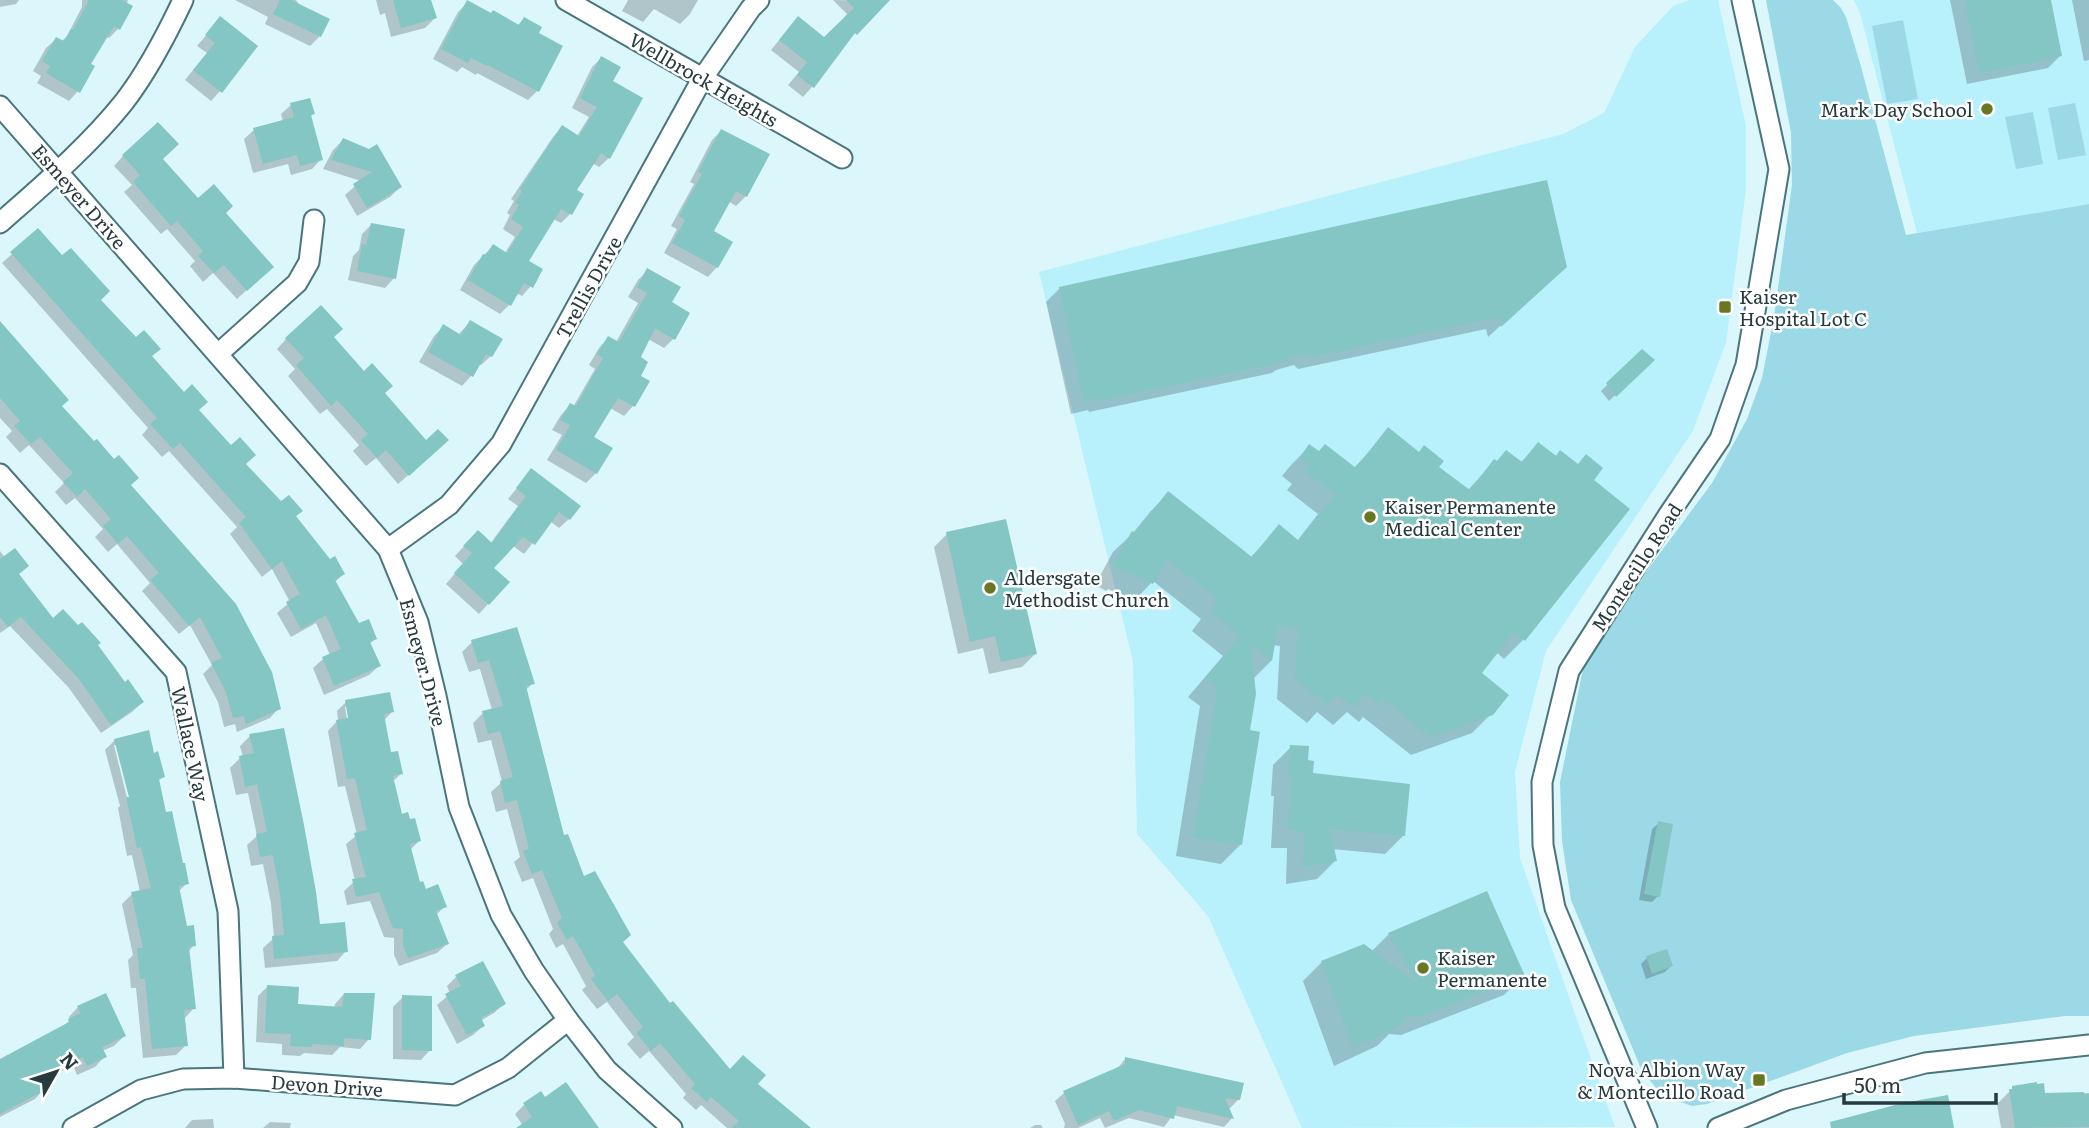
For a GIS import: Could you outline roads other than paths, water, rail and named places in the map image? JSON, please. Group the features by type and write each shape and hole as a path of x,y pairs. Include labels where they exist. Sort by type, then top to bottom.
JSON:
{"street":[{"path":"0,223 91,139 124,102 156,54 184,0"},
{"name":"Wellbrock Heights","path":"566,0 842,158"},
{"name":"Trellis Drive","path":"388,549 449,505 501,444 702,79 758,0"},
{"name":"Montecillo Road","path":"1647,1128 1555,908 1543,845 1542,782 1569,671 1720,439 1746,365 1779,169 1742,0"},
{"name":"Esmeyer Drive","path":"0,106 388,549 418,622 459,807 501,915 534,971 607,1070 672,1128"},
{"path":"218,354 297,283 309,262 314,220"},
{"name":"Wallace Way","path":"0,474 176,672 228,911 234,1078"},
{"name":"Devon Drive","path":"73,1128 141,1090 183,1079 234,1078 455,1095 508,1068 568,1020"},
{"path":"1718,1128 1786,1100 1925,1063 2089,1045"}],"place":[{"name":"Mark Day School","path":"1987,109"},
{"name":"Kaiser Hospital Lot C","path":"1725,307"},
{"name":"Kaiser Permanente Medical Center","path":"1370,517"},
{"name":"Aldersgate Methodist Church","path":"990,588"},
{"name":"Kaiser Permanente","path":"1423,968"},
{"name":"Nova Albion Way & Montecillo Road","path":"1759,1080"}]}
